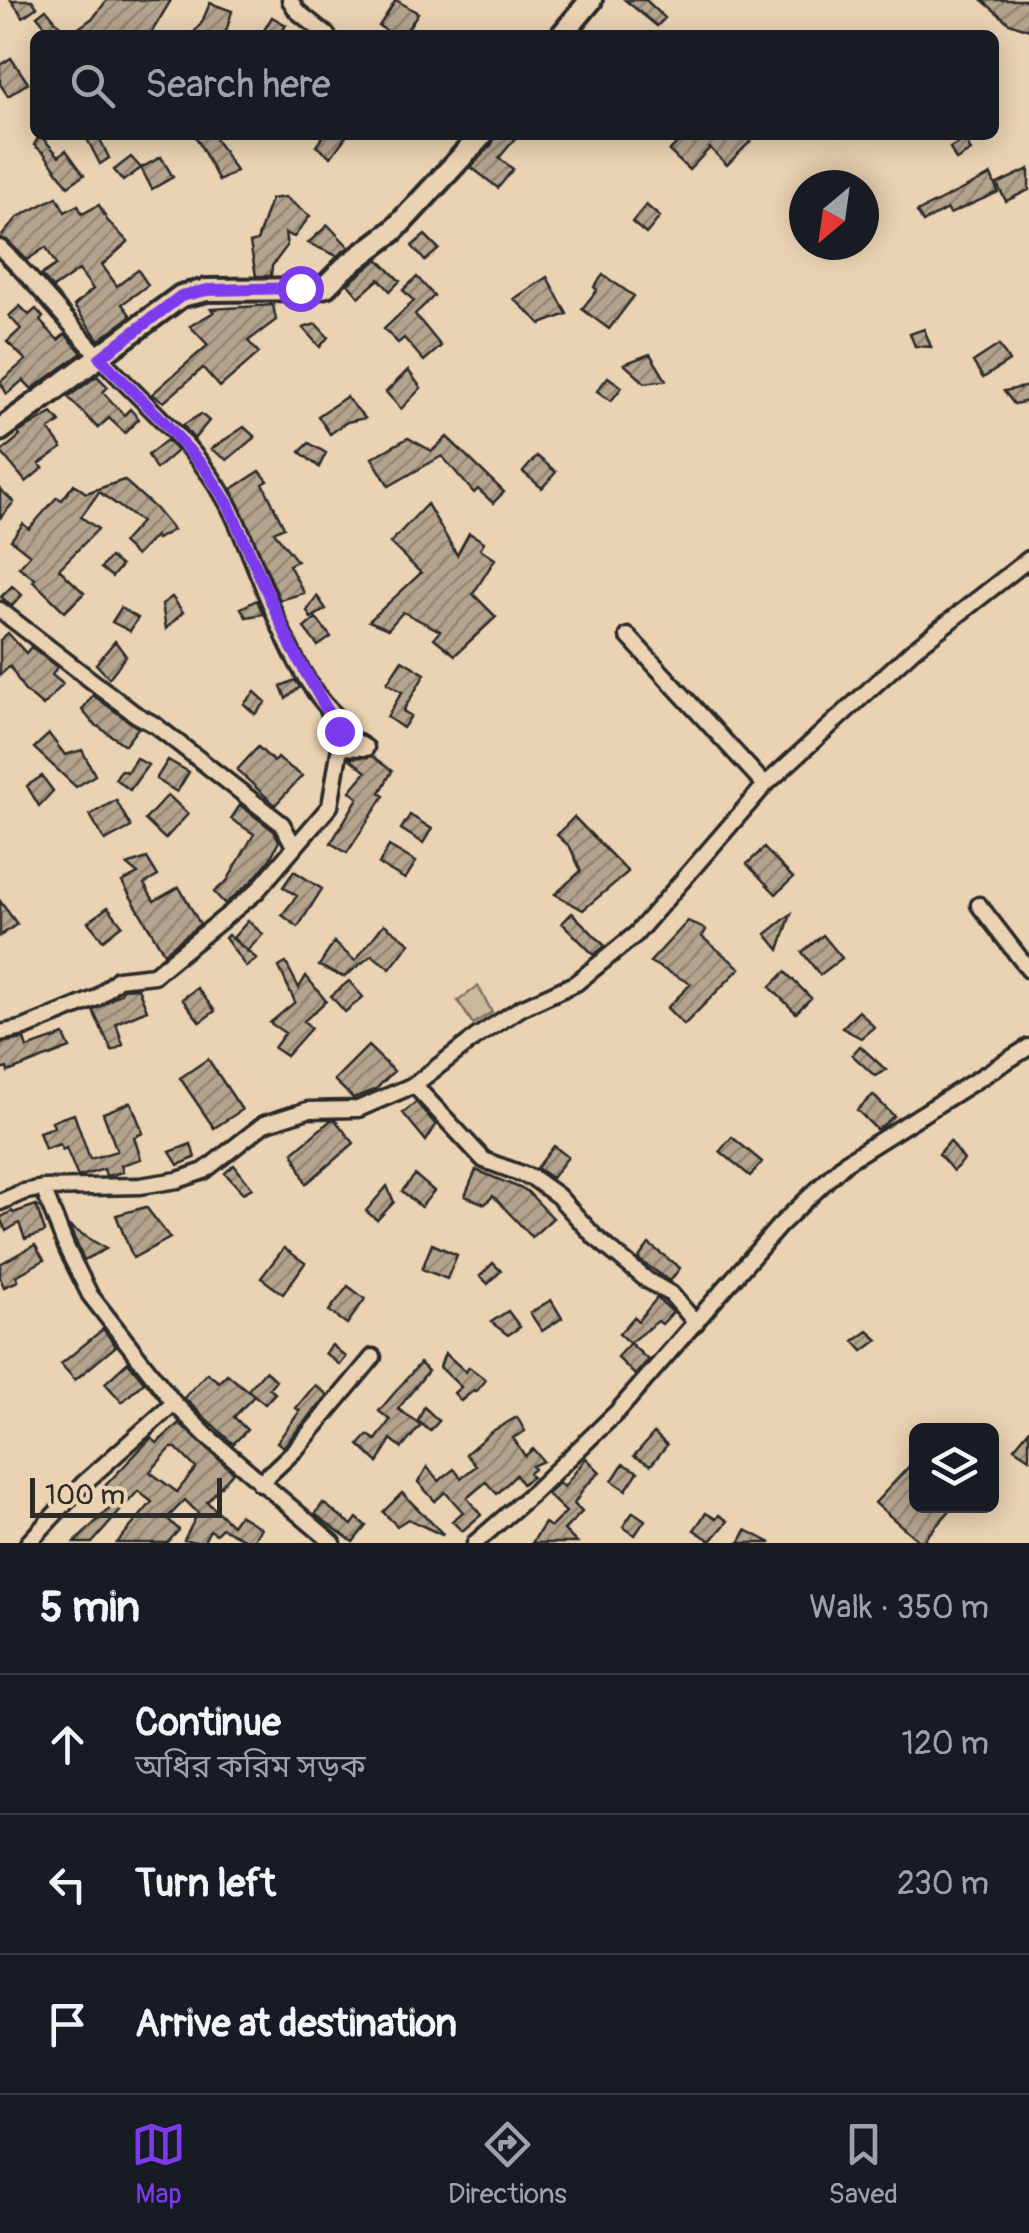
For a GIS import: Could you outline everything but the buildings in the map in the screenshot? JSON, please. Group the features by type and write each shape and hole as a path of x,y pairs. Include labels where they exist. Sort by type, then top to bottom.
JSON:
{"main road":[{"path":"566,30 591,0"},
{"path":"0,430 181,296 207,290 314,290 326,286 393,232 473,140"}],"street":[{"path":"290,0 320,30"},
{"path":"0,248 206,470 228,504 292,648 339,731 366,748 340,746 330,806 256,892 154,974 118,979 96,998 24,1028 0,1033"},
{"path":"0,1202 43,1188 140,1186 178,1180 204,1171 264,1124 308,1110 358,1109 414,1085 506,1018 576,983 636,934 765,785 913,650 1029,560"},
{"path":"0,610 282,824 294,846"},
{"path":"628,636 765,785"},
{"path":"979,905 1029,970"},
{"path":"476,1543 618,1411 779,1226 846,1162 1029,1047"},
{"path":"414,1085 484,1160 534,1178 558,1196 595,1237 671,1294 696,1323"},
{"path":"43,1188 66,1249 90,1295 174,1403 260,1483 333,1543"},
{"path":"260,1483 296,1449 373,1357"},
{"path":"28,1543 84,1482 174,1403"}],"shaded area":[{"path":"478,986 492,1012 473,1024 458,1001"}],"route":[{"path":"300,288 207,290 181,296 100,358 164,422 206,470 228,504 292,648 339,731"}]}
